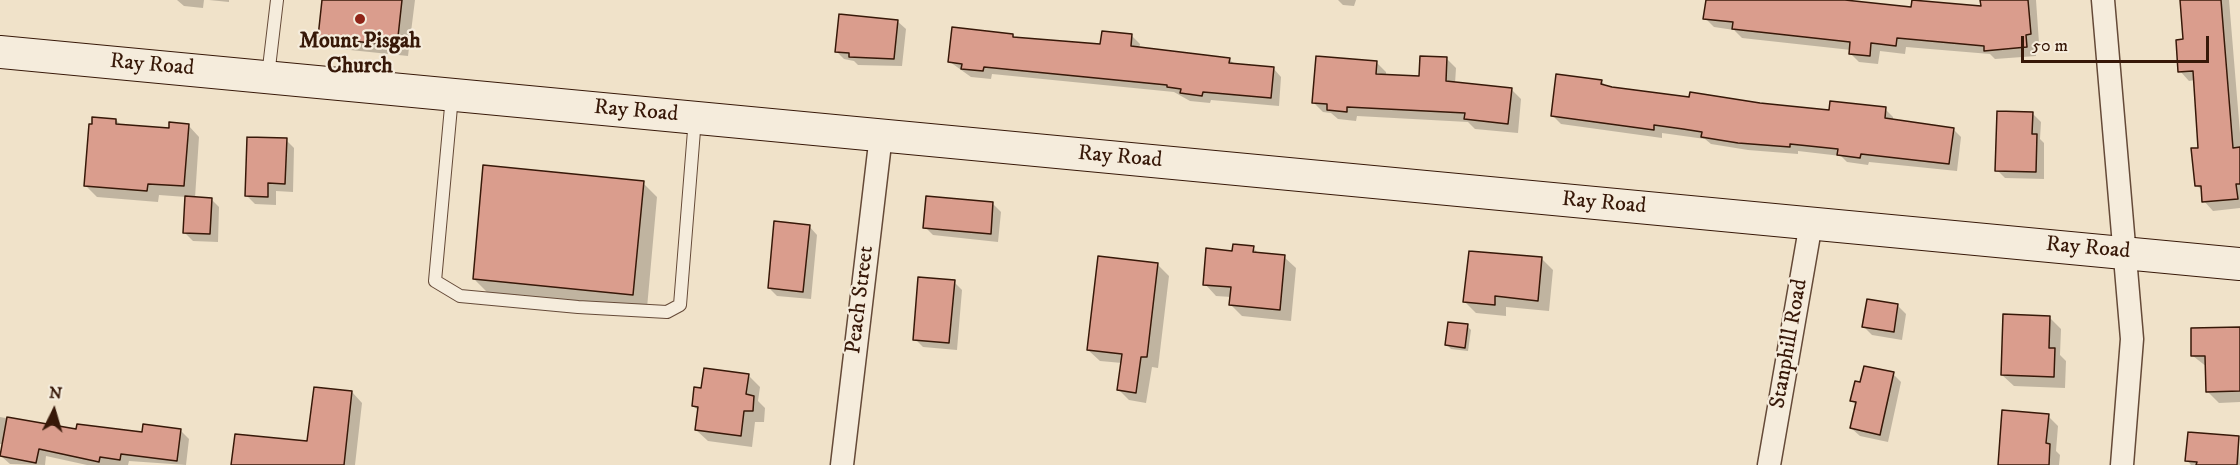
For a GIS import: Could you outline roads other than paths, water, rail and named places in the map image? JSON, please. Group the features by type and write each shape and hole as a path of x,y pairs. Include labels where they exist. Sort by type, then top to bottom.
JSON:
{"street":[{"path":"2103,0 2132,339 2122,465"},
{"name":"Ray Road","path":"0,52 2240,264"},
{"name":"Peach Street","path":"842,465 881,135"},
{"name":"Stanphill Road","path":"1769,465 1811,223"}],"lane":[{"path":"268,77 277,0"},
{"path":"452,95 435,281 460,296 668,312 680,304 695,118"}],"place":[{"name":"Mount Pisgah Church","path":"360,19"}]}
